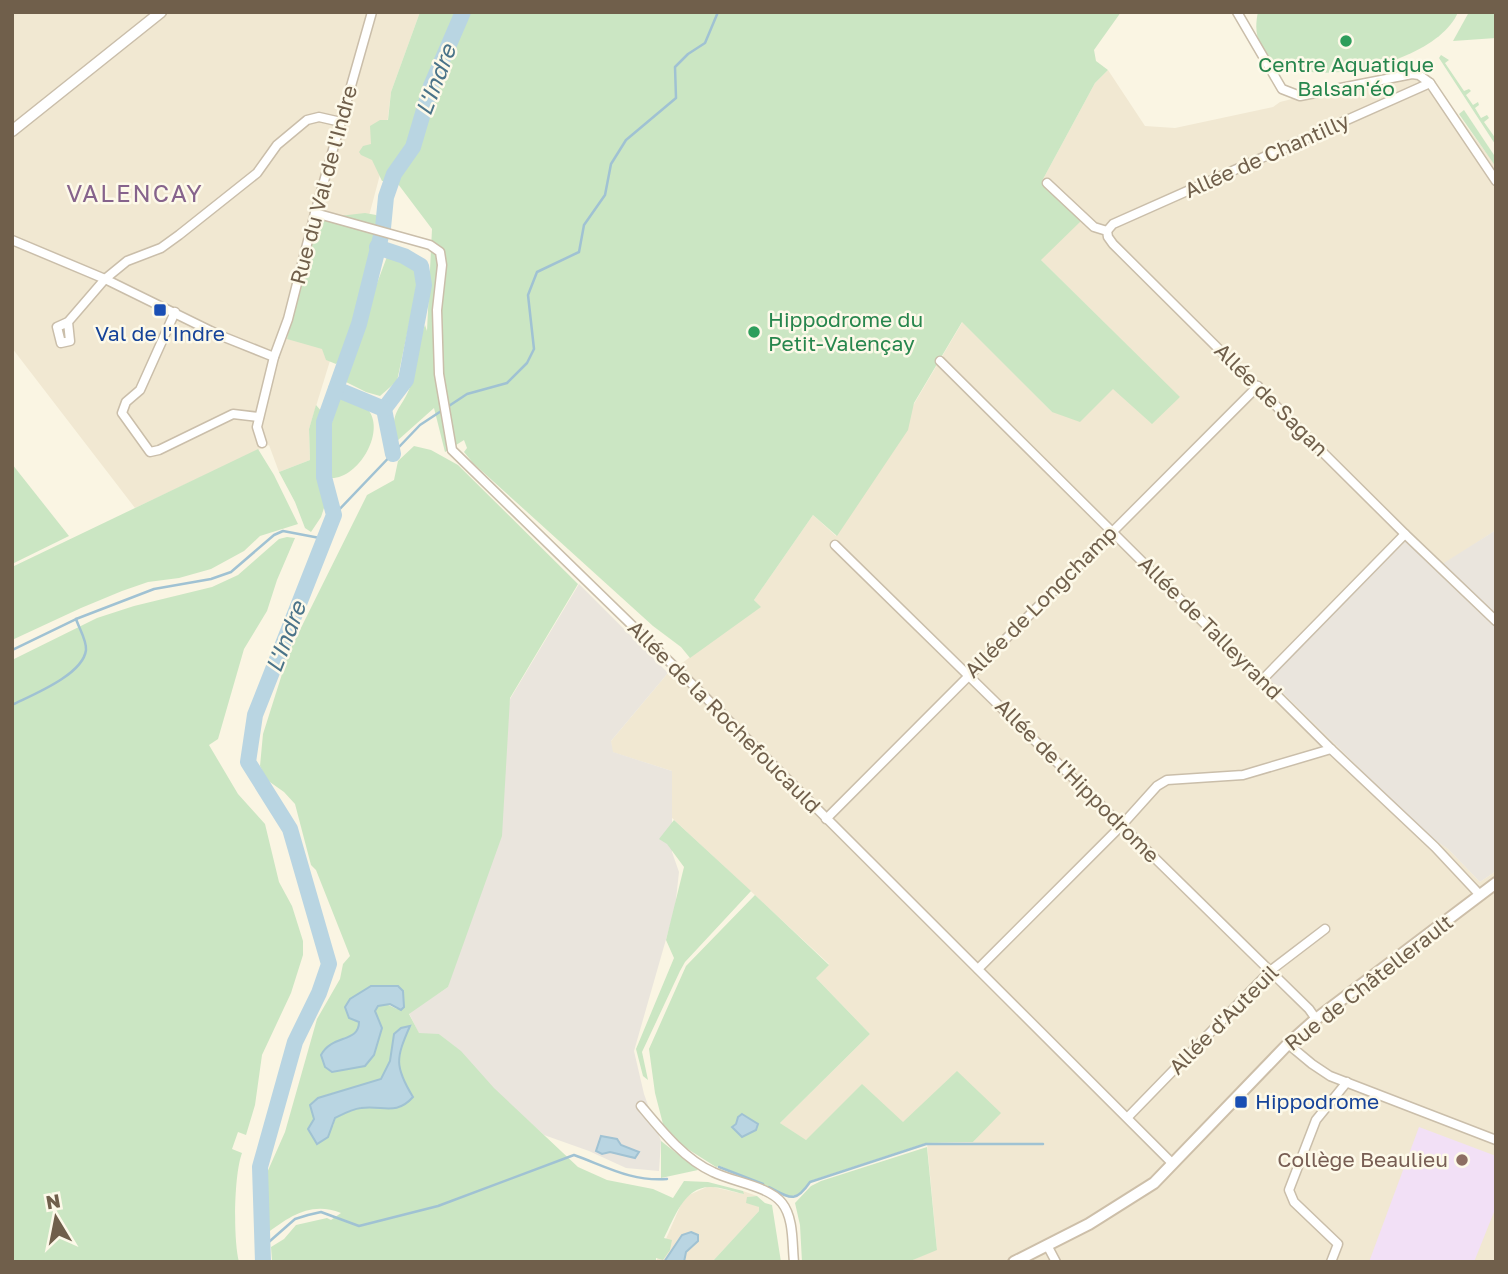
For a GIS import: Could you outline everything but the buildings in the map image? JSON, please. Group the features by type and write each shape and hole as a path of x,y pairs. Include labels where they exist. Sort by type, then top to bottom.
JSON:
{"main road":[{"name":"Rue de Châtellerault","path":"1014,1262 1130,1200 1154,1183 1288,1044 1316,1019 1496,883"}],"street":[{"path":"12,131 161,12"},
{"name":"Rue du Val de l'Indre","path":"262,443 257,427 274,357 288,319 314,213 372,12"},
{"path":"1237,12 1282,89 1289,93 1300,96 1412,74 1419,75 1430,83 1496,181"},
{"name":"Allée de Chantilly","path":"1107,231 1113,224 1430,83"},
{"path":"68,322 105,279 127,261 161,247 179,236 257,173 277,145 307,120 319,117 341,122"},
{"name":"Allée de Sagan","path":"1047,183 1094,227 1107,231 1113,244 1496,621"},
{"name":"Allée de la Rochefoucauld","path":"314,213 430,245 440,252 442,265 438,310 439,374 452,450 681,673 1173,1164"},
{"path":"12,240 105,279 219,335 274,357"},
{"path":"175,312 140,390 126,402 122,413 150,452 233,414 259,417"},
{"name":"Allée de Talleyrand","path":"940,361 1331,748 1435,847 1480,895"},
{"name":"Allée de Longchamp","path":"826,819 1258,386"},
{"path":"1262,680 1405,534"},
{"name":"Allée de l'Hippodrome","path":"835,545 970,675 1316,1019"},
{"path":"978,969 1157,786 1167,780 1243,775 1331,748"},
{"name":"Allée d'Auteuil","path":"1128,1117 1270,971 1325,929"},
{"path":"1288,1044 1330,1076 1496,1140"},
{"path":"1331,1262 1338,1244 1294,1202 1289,1191 1316,1120 1347,1082"},
{"path":"641,1107 669,1139 711,1172 757,1188 779,1199 790,1220 794,1262"},
{"path":"1047,1245 1056,1262"}],"shaded area":[{"path":"12,12 420,12 391,92 382,167 333,351 309,429 310,460 279,472 269,445 135,508 12,348"},
{"path":"1422,66 1496,166 1496,530 1269,679 1426,834 1448,849 1480,882 1496,871 1496,1262 908,1262 937,1249 927,1143 973,1142 1000,1113 903,1123 805,1140 780,1123 870,1034 816,978 829,964 671,817 672,771 612,752 611,741 668,673 760,607 754,600 813,515 836,536 963,321 1052,412 1113,388 1180,398 1041,260 1042,181 1095,83 1108,70 1145,126 1175,128 1273,107 1280,102"},
{"path":"1496,530 1496,871 1480,882 1448,849 1426,834 1269,679 1407,540 1436,568"},
{"path":"579,584 668,673 611,741 613,752 672,771 672,852 679,872 675,908 634,1051 644,1094 661,1141 659,1171 626,1168 544,1135 494,1090 460,1051 439,1034 419,1034 409,1013 448,987 510,699"},
{"name":"Collège Beaulieu","path":"1419,1127 1496,1156 1496,1207 1474,1262 1369,1262"},
{"path":"709,1186 757,1196 747,1197 759,1207 759,1211 712,1262 656,1262 682,1202 689,1195"}],"green space":[{"name":"Hippodrome du Petit-Valençay","path":"420,12 1121,12 1094,50 1096,61 1108,70 1095,83 1042,181 1081,221 1041,260 1180,397 1152,424 1113,389 1080,422 1052,412 962,322 914,403 908,430 837,536 813,515 754,600 761,607 690,658 681,647 653,626 473,463 464,452 467,448 464,440 445,452 434,408 397,441 394,431 395,416 411,384 425,325 427,331 432,229 392,176 389,181 382,181 372,160 359,152 363,146 371,144 370,126 380,120 388,120 391,92"},
{"name":"Centre Aquatique Balsan'éo","path":"1258,12 1458,12 1441,34 1413,52 1378,65 1340,72 1305,71 1276,62 1259,42"},
{"path":"1469,12 1496,12 1496,38 1453,41"},
{"path":"1441,55 1449,60 1445,63 1464,91 1471,91 1466,95 1473,105 1478,102 1479,105 1475,108 1481,118 1487,115 1489,118 1484,122 1496,139 1495,144 1439,58"},
{"path":"1464,110 1496,158 1496,167 1459,114"},
{"path":"365,213 376,215 382,220 341,359 336,364 326,360 322,349 287,339 316,223 322,218"},
{"path":"388,254 416,270 418,282 397,381 380,396 346,382"},
{"path":"340,395 356,401 369,411 374,431 359,463 351,471 331,478 328,456 330,436"},
{"path":"316,405 322,412 319,454 325,505 311,532 305,528 279,472 310,460 309,429"},
{"path":"414,446 431,450 458,465 578,584 510,698 502,836 448,987 409,1014 419,1033 439,1034 461,1051 494,1088 578,1167 607,1180 653,1189 673,1198 684,1181 708,1182 743,1191 744,1194 711,1187 702,1188 687,1198 664,1238 672,1240 670,1250 663,1260 272,1260 271,1247 284,1239 296,1225 327,1218 331,1220 341,1213 320,1209 301,1212 266,1234 266,1175 285,1132 317,1019 340,979 343,964 350,956 316,870 311,865 295,804 267,780 260,766 263,734 289,652 367,495 394,480 398,461","holes":["371,986 398,986 404,1007 397,1009 384,1003 378,1006 375,1011 382,1028 374,1055 343,1038 353,1036 360,1026 357,1019 349,1018","410,1026 399,1062 413,1097 390,1109 358,1108 335,1118 333,1126 308,1129 326,1095 381,1079 390,1061 394,1034"]},
{"path":"258,449 298,524 260,536 244,551 211,569 179,578 148,582 122,591 12,640 12,567"},
{"path":"12,464 69,536 12,564"},
{"path":"295,538 267,611 244,649 218,739 209,745 238,794 265,824 279,882 292,906 303,941 303,955 291,993 262,1055 255,1105 246,1135 238,1132 232,1149 242,1153 235,1207 239,1262 12,1262 12,660 97,618 212,587 238,575 279,539"},
{"path":"674,820 751,891 685,962 680,971 642,1052 648,1080 643,1076 636,1049 674,958 666,940 684,867 667,844 659,839"},
{"path":"755,895 829,965 816,978 870,1034 780,1123 806,1140 862,1084 903,1122 957,1071 1001,1113 973,1142 926,1143 813,1180 800,1193 790,1197 720,1166 716,1167 683,1146 663,1124 655,1093 649,1049 686,966"},
{"path":"661,1141 698,1170 661,1178"},
{"path":"927,1147 937,1250 908,1262 802,1262 800,1225 795,1203 811,1186"},
{"path":"757,1196 772,1205 781,1262 712,1262 759,1211 759,1207 746,1203 747,1197"}],"water":[{"path":"371,986 398,986 403,991 404,1007 401,1010 390,1004 378,1006 375,1011 382,1028 374,1055 365,1066 332,1072 325,1067 321,1055 326,1048 358,1029 359,1022 349,1018 345,1007 350,999"},
{"path":"410,1026 399,1062 413,1097 395,1108 361,1108 341,1115 335,1118 328,1137 317,1144 308,1129 314,1119 310,1105 318,1098 381,1079 390,1061 394,1034 401,1028"},
{"path":"742,1114 758,1124 756,1130 742,1137 732,1127"},
{"path":"601,1136 617,1139 621,1145 639,1152 635,1158 610,1152 602,1154 596,1151"},
{"path":"691,1232 698,1235 698,1241 686,1252 684,1262 664,1262 682,1235"}],"waterway":[{"name":"L'Indre","path":"263,1262 260,1167 295,1042 319,993 329,964 290,829 248,762 255,715 334,515 324,477 324,422 359,324 383,228 386,197 394,174 413,147 431,86 463,12"},
{"path":"334,515 420,425 467,394 507,383 527,363 534,349 528,295 537,272 579,252 584,225 605,195 611,164 626,140 676,98 675,67 705,43 718,12"},
{"path":"377,247 404,256 421,266 424,285 406,380 384,409 393,454"},
{"path":"336,389 384,409"},
{"path":"12,650 76,619 154,589 211,579 231,572 274,535 283,531 325,539"},
{"path":"12,705 67,676 83,659 86,646 76,619"},
{"path":"769,1187 787,1196 796,1196 810,1182 926,1144 1043,1144"},
{"path":"262,1248 295,1219 308,1215 321,1212 359,1226 438,1206 574,1155 630,1176 667,1179"},
{"path":"719,1167 763,1184"}],"place":[{"name":"Centre Aquatique Balsan'éo","path":"1346,41"},
{"name":"Val de l'Indre","path":"160,310"},
{"name":"Hippodrome du Petit-Valençay","path":"754,332"},
{"name":"Hippodrome","path":"1241,1102"},
{"name":"Collège Beaulieu","path":"1462,1160"}],"district":[{"name":"VALENCAY","path":"135,194"}]}
